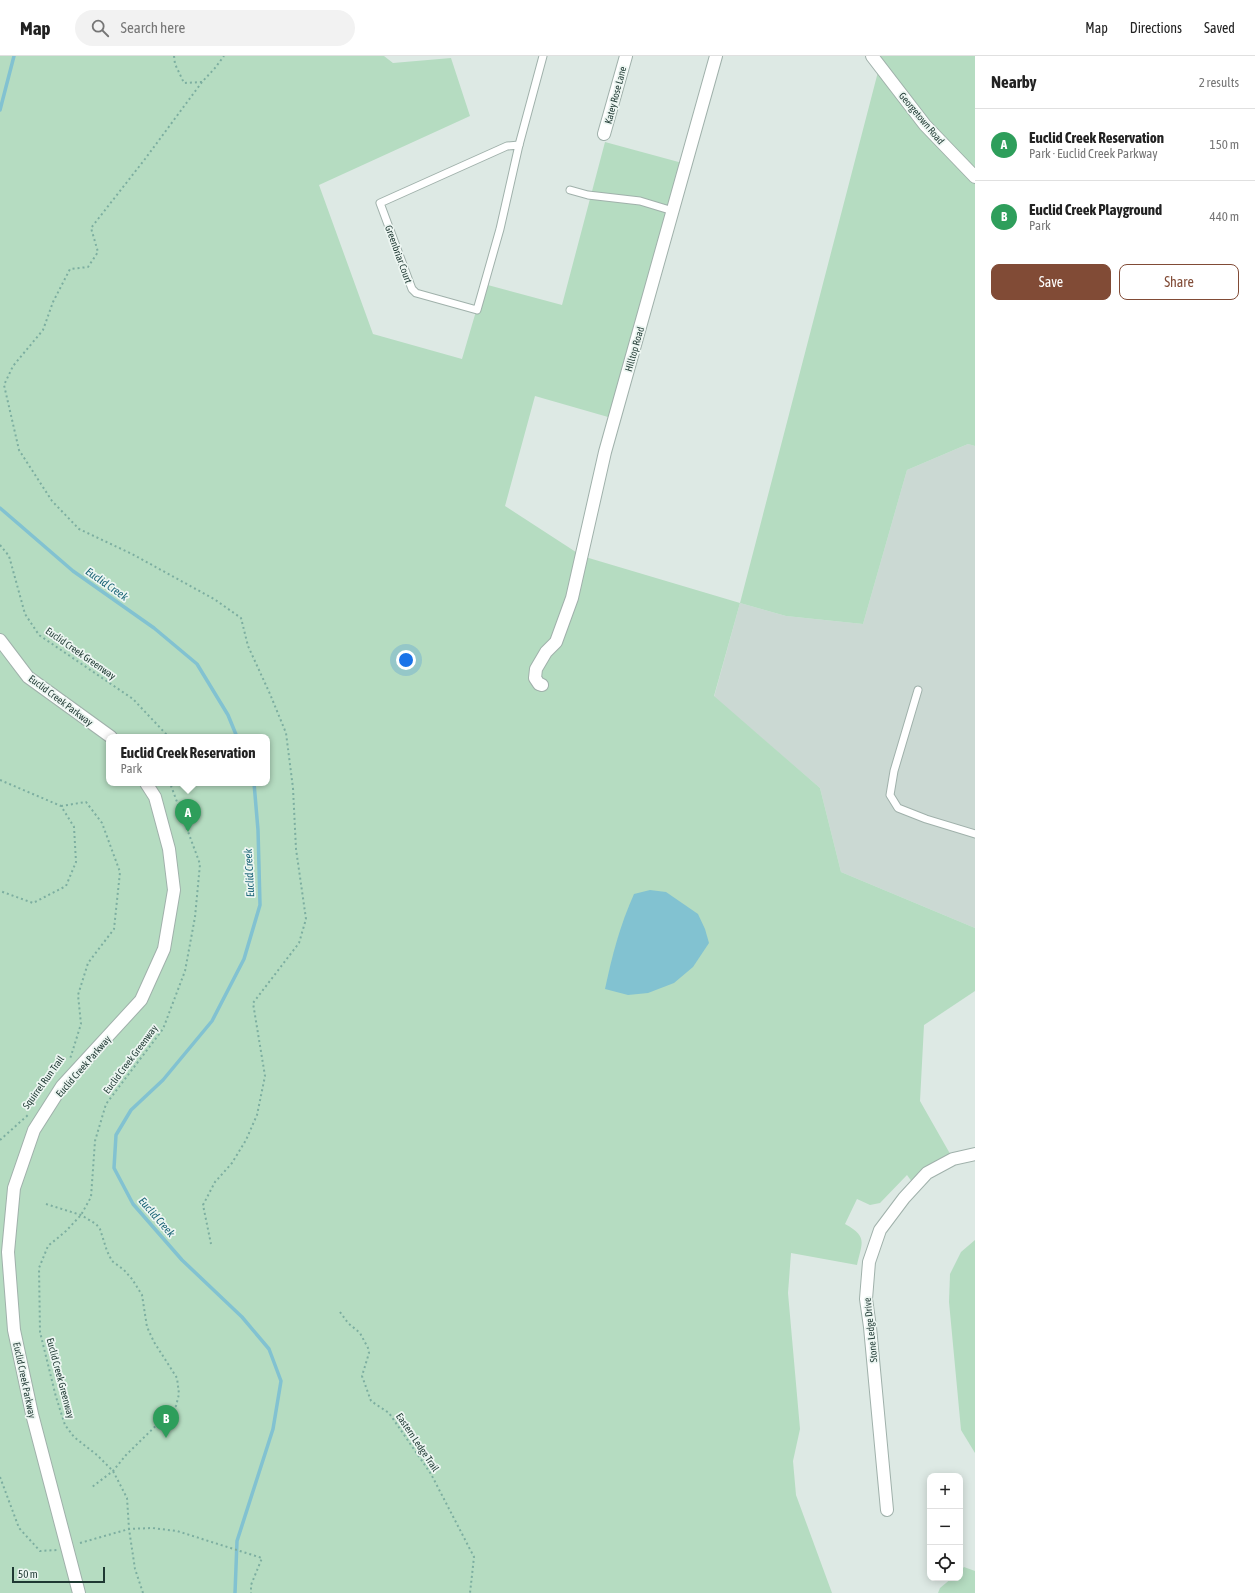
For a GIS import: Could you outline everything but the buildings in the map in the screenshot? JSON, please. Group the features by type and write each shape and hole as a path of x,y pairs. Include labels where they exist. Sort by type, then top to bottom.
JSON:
{"street":[{"name":"Katey Rose Lane","path":"604,134 626,56"},
{"name":"Hilltop Road","path":"542,685 539,684 535,678 536,669 546,652 556,642 572,598 605,452 716,56"},
{"name":"Georgetown Road","path":"872,56 925,125 975,177"},
{"name":"Euclid Creek Parkway","path":"0,640 28,677 107,734"},
{"name":"Euclid Creek Parkway","path":"79,1593 32,1414 14,1330 8,1252 14,1188 34,1130 62,1086 141,1000 164,949 174,890 170,850 155,797 148,786"},
{"name":"Stone Ledge Drive","path":"887,1510 871,1335 866,1298 869,1262 880,1230 904,1198 927,1172 953,1159 975,1154"}],"lane":[{"name":"Greenbriar Court","path":"519,144 507,146 380,203 412,289 416,293 477,310 500,229 519,144 543,56"},
{"path":"570,190 588,195 640,201 673,211"},
{"path":"918,690 894,771 890,795 898,808 926,819 975,834"}],"path":[{"path":"174,56 175,64 184,83 202,82"},
{"path":"211,1244 203,1205 215,1182 232,1164 246,1140 257,1115 265,1076 253,1003 299,942 306,919 296,850 293,788 286,733 248,646 241,618 207,596 132,554 79,529 52,501 19,450 4,385 12,366 43,330 53,302 70,268 88,267 98,252 91,228 145,159 202,82 224,56"},
{"name":"Euclid Creek Greenway","path":"0,545 8,556 25,614 39,635 132,699 166,734"},
{"path":"0,780 62,806 74,827 76,862 66,886 33,903 0,891"},
{"name":"Euclid Creek Greenway","path":"143,1593 135,1570 129,1529 127,1498 113,1471 98,1455 74,1437 65,1425 56,1397 40,1332 39,1268 48,1246 66,1231 81,1215 91,1197 95,1140 106,1104 164,1029 185,971 194,917 200,864 171,786"},
{"name":"Squirrel Run Trail","path":"62,806 86,802 102,823 120,872 114,929 88,963 78,995 81,1024 69,1061"},
{"name":"Squirrel Run Trail","path":"0,1140 29,1115"},
{"path":"46,1204 81,1215 96,1224 100,1230 112,1261 132,1279 142,1295 146,1328 177,1378 179,1394 176,1406 126,1455 113,1471 92,1487"},
{"name":"Eastern Ledge Trail","path":"340,1312 348,1323 360,1333 368,1348 369,1354 362,1376 371,1401 389,1414 431,1474 474,1558 470,1593"},
{"path":"0,1477 19,1528 40,1552 62,1550"},
{"path":"80,1543 129,1529 152,1528 177,1531 258,1558 262,1558 251,1585 251,1593"}],"shaded area":[{"path":"968,444 975,446 975,928 841,872 820,788 714,697 740,603 786,616 863,624 907,470"}],"green space":[{"path":"0,56 384,56 393,63 451,58 470,116 319,185 373,334 462,359 484,284 562,305 605,142 686,164 615,419 535,396 505,506 582,556 740,603 714,696 820,788 841,872 975,928 975,991 924,1025 920,1101 953,1159 915,1186 907,1175 880,1203 870,1205 857,1199 845,1224 857,1233 862,1241 857,1265 791,1253 788,1293 800,1429 793,1461 796,1495 832,1593 0,1593"},
{"path":"872,56 975,56 975,446 968,444 907,470 863,624 786,616 740,603 879,68"},
{"path":"975,1240 975,1453 961,1430 949,1302 950,1274 961,1252"},
{"path":"964,1567 975,1571 975,1593 938,1593 940,1588 948,1581 963,1581"}],"water":[{"path":"650,890 666,892 698,914 705,929 709,943 693,967 674,983 648,993 628,995 605,989 617,941 634,894"}],"waterway":[{"name":"Euclid Creek","path":"0,110 14,56"},
{"name":"Euclid Creek","path":"0,508 73,571 154,628 197,664 228,715 236,734"},
{"name":"Euclid Creek","path":"235,1593 237,1541 273,1429 281,1381 269,1349 242,1317 182,1260 133,1204 114,1168 116,1135 131,1110 163,1080 212,1021 244,959 260,905 258,830 254,786"}],"place":[{"name":"Euclid Creek Reservation","path":"188,832"},
{"name":"Euclid Creek Playground","path":"166,1438"}]}
